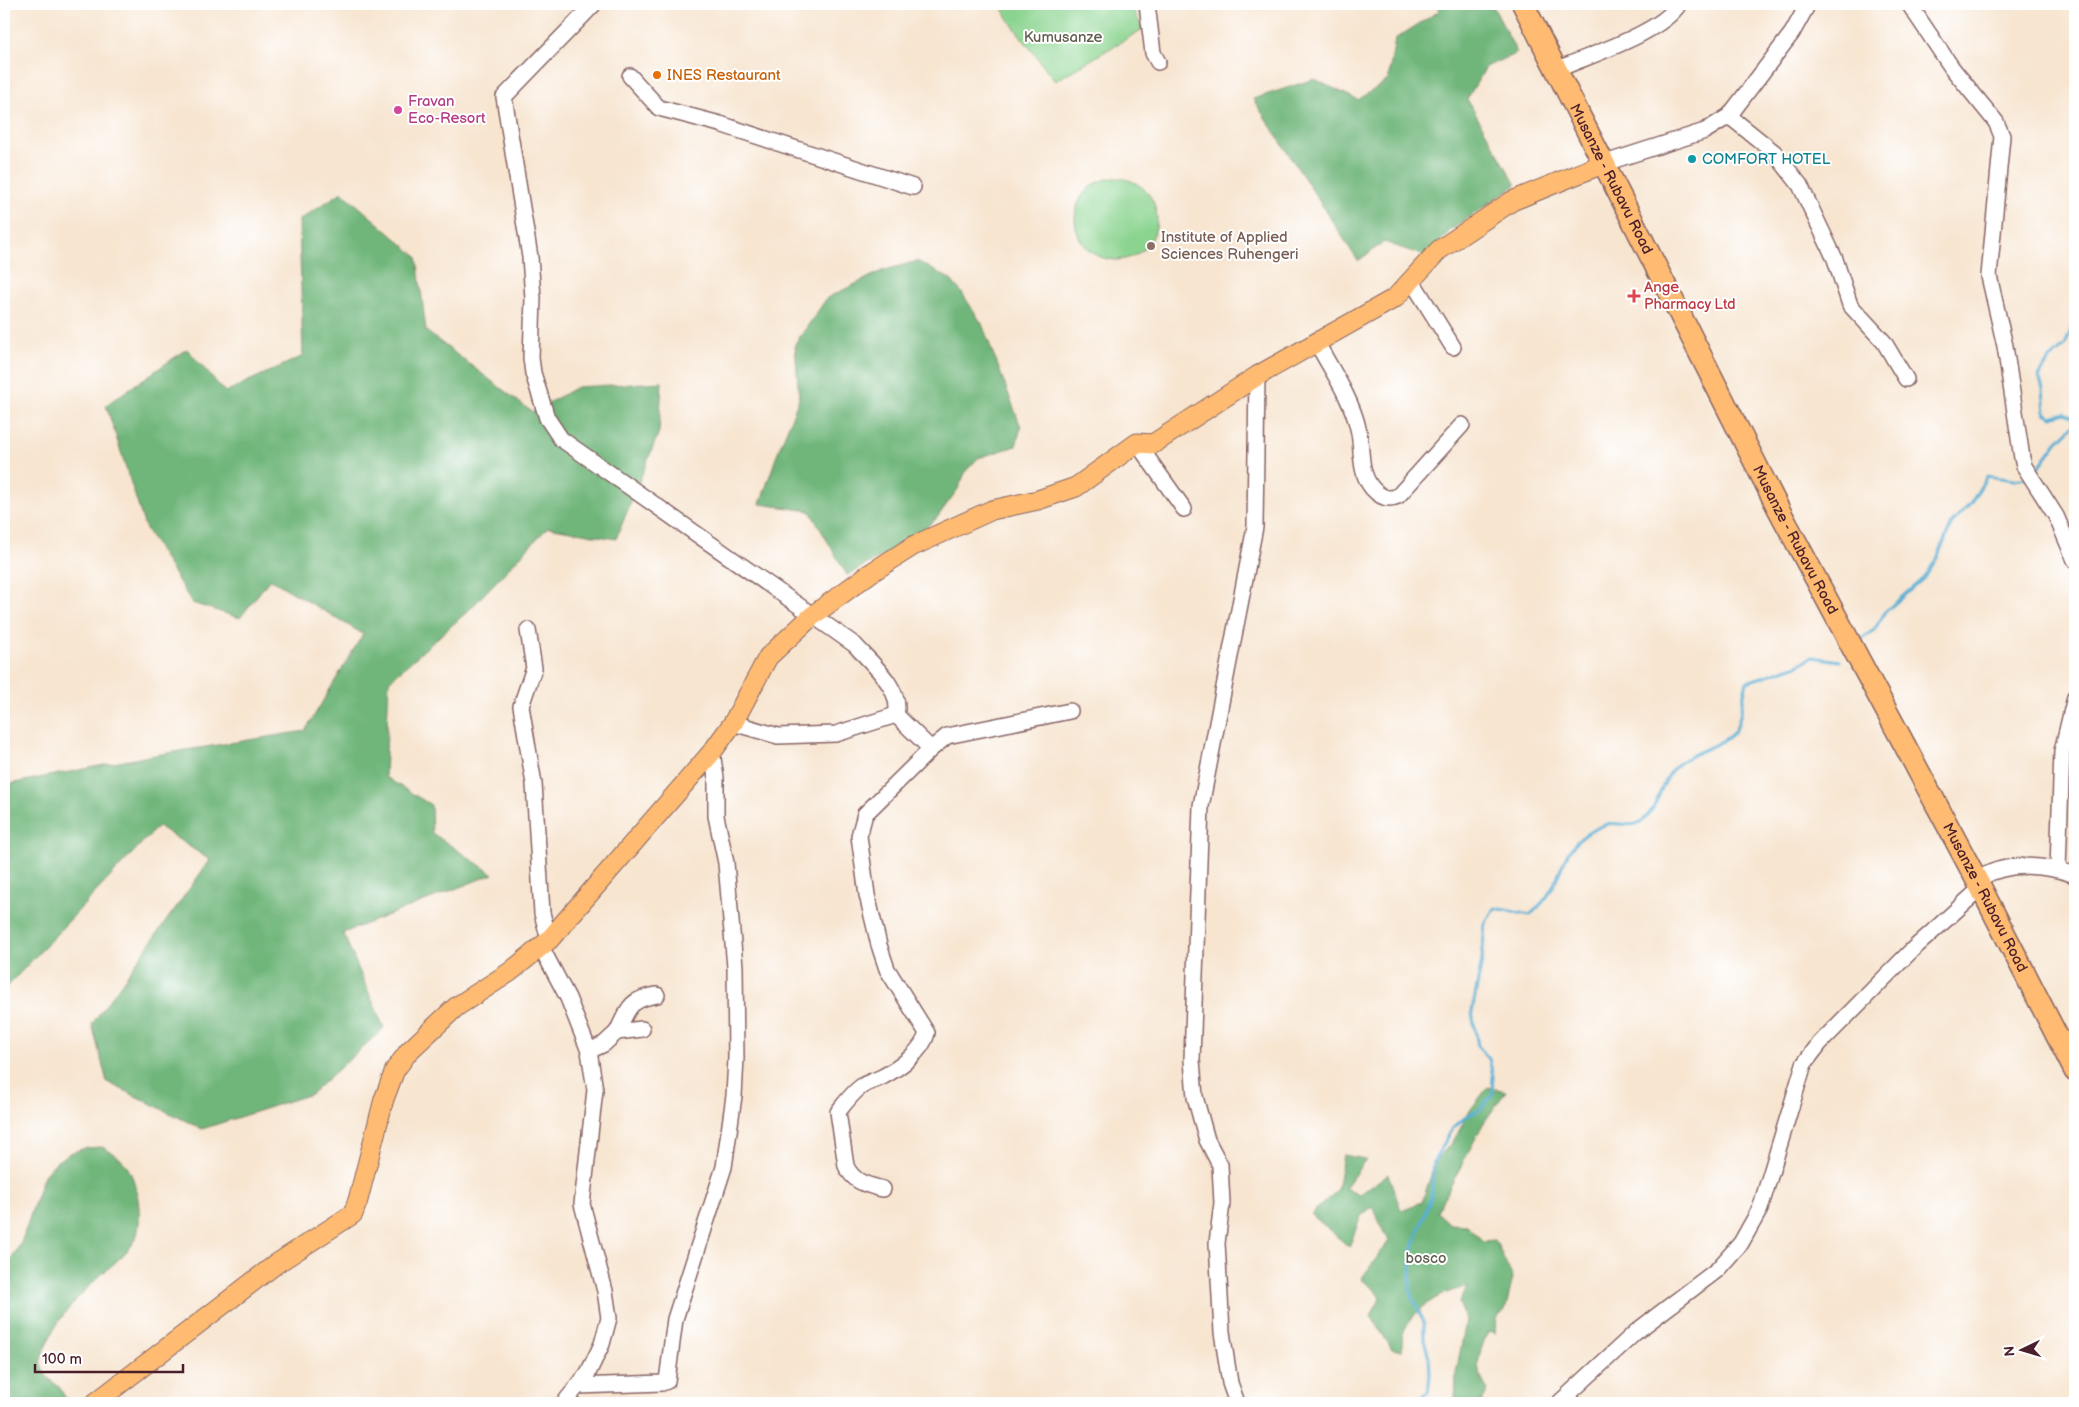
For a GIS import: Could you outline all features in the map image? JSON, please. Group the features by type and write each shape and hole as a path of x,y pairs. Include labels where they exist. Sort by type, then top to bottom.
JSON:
{"highway":[{"name":"Musanze - Rubavu Road","path":"1523,4 1783,516 1981,888 2075,1071"}],"main road":[{"path":"95,1403 276,1264 353,1214 384,1099 396,1070 409,1050 456,1007 510,972 545,943 712,752 733,723 768,658 812,616 869,574 913,546 992,510 1038,500 1076,487 1137,442 1154,444 1257,376 1395,298 1440,250 1512,201 1604,163"}],"street":[{"path":"594,4 504,97 530,256 533,298 531,358 547,418 562,439 855,645 890,686 899,705 896,715"},
{"path":"1147,4 1153,52 1158,62"},
{"path":"1556,70 1653,28 1669,16 1678,4"},
{"path":"1604,163 1705,131 1729,116 1792,33 1808,4"},
{"path":"1908,4 1952,68 1996,122 2002,136 1990,262 1990,285 2005,346 2024,466 2056,516 2075,559"},
{"path":"630,76 659,108 720,124 913,187"},
{"path":"1729,116 1774,152 1800,185 1835,259 1850,305 1884,342 1906,379"},
{"path":"1412,281 1453,347"},
{"path":"1316,341 1354,413 1365,474 1371,487 1385,498 1391,499 1398,496 1462,425"},
{"path":"1237,1403 1230,1383 1222,1332 1217,1244 1222,1203 1220,1165 1207,1140 1195,1097 1192,1060 1201,806 1256,527 1257,376"},
{"path":"1137,442 1184,509"},
{"path":"528,630 534,668 521,706 534,784 545,943 589,1051 595,1090 582,1196 605,1291 609,1318 602,1344 588,1372 564,1403"},
{"path":"2058,868 2062,751 2075,697"},
{"path":"883,1189 862,1184 849,1174 846,1166 838,1112 851,1095 863,1085 885,1076 909,1059 925,1041 927,1033 884,961 867,895 858,836 865,814 931,749 947,736 1070,711"},
{"path":"733,723 778,736 836,734 896,715"},
{"path":"896,715 931,749"},
{"path":"578,1386 662,1383 666,1381 675,1319 724,1167 734,1096 736,1058 735,967 726,863 716,816 716,778 712,752"},
{"path":"1559,1403 1637,1332 1717,1270 1741,1243 1760,1209 1804,1064 1820,1043 1911,951 1981,888 1982,877 1990,872 2034,866 2058,868 2075,875"},
{"path":"589,1051 604,1044 616,1032 632,1003 639,997 657,995"},
{"path":"616,1032 642,1029"}],"green space":[{"name":"Kumusanze","path":"1000,4 1130,4 1143,29 1055,81 1010,22"},
{"path":"1436,4 1492,4 1517,53 1486,67 1467,99 1516,185 1452,229 1425,256 1384,242 1358,261 1253,99 1314,79 1358,100 1388,80 1395,39 1439,11"},
{"path":"1116,178 1132,181 1145,190 1154,203 1157,219 1154,235 1145,248 1132,257 1116,260 1100,257 1087,248 1078,235 1075,219 1078,203 1087,190 1100,181"},
{"path":"342,192 417,257 426,331 532,412 577,387 662,382 659,432 616,539 548,527 468,611 389,681 385,777 431,805 432,833 493,874 343,933 384,1028 311,1094 202,1129 107,1082 92,1024 210,860 158,826 4,990 4,785 149,756 305,731 363,634 270,579 240,618 192,603 145,527 106,405 187,349 225,392 303,356 299,220"},
{"path":"917,261 950,279 962,293 982,324 1021,427 1016,446 978,458 966,471 958,489 936,519 904,545 847,575 810,511 760,504 799,399 795,344 827,298 882,271"},
{"name":"bosco","path":"1488,1087 1506,1091 1483,1124 1437,1212 1450,1224 1466,1225 1483,1241 1495,1240 1513,1278 1505,1311 1496,1318 1495,1333 1488,1331 1480,1354 1480,1374 1488,1390 1481,1403 1455,1403 1456,1373 1466,1321 1459,1302 1468,1287 1449,1292 1421,1309 1407,1325 1403,1334 1402,1351 1392,1349 1371,1316 1380,1298 1374,1289 1361,1279 1389,1241 1372,1207 1361,1216 1349,1247 1311,1214 1337,1191 1343,1155 1366,1159 1345,1188 1359,1195 1388,1174 1401,1210 1422,1202 1436,1160 1454,1140 1471,1109"},
{"path":"102,1147 115,1154 126,1165 134,1181 139,1212 138,1232 135,1240 125,1254 92,1283 73,1303 50,1336 40,1363 47,1377 60,1388 68,1403 4,1403 4,1270 21,1243 44,1175 56,1162 70,1153 85,1148"}],"waterway":[{"path":"2075,319 2065,346 2048,361 2039,377 2043,389 2045,413 2052,417 2065,413 2075,418"},
{"path":"2036,471 2057,442 2075,424"},
{"path":"1859,641 1874,630 1886,611 1926,576 1938,556 1952,523 1971,503 1987,476 2014,480 2027,478"},
{"path":"1412,1403 1428,1392 1430,1375 1429,1357 1424,1340 1424,1323 1410,1290 1412,1250 1431,1197 1434,1161 1453,1128 1466,1117 1481,1109 1492,1095 1493,1076 1489,1059 1478,1046 1472,1012 1482,960 1485,923 1495,908 1530,915 1552,889 1571,849 1580,839 1596,828 1611,823 1630,825 1643,820 1653,808 1669,774 1680,762 1722,741 1733,733 1738,722 1747,682 1798,665 1812,657 1840,661"}],"place":[{"name":"INES Restaurant","path":"657,75"},
{"name":"Fravan Eco-Resort","path":"398,110"},
{"name":"COMFORT HOTEL","path":"1692,159"},
{"name":"Institute of Applied Sciences Ruhengeri","path":"1151,246"},
{"name":"Ange Pharmacy Ltd","path":"1634,296"}]}
